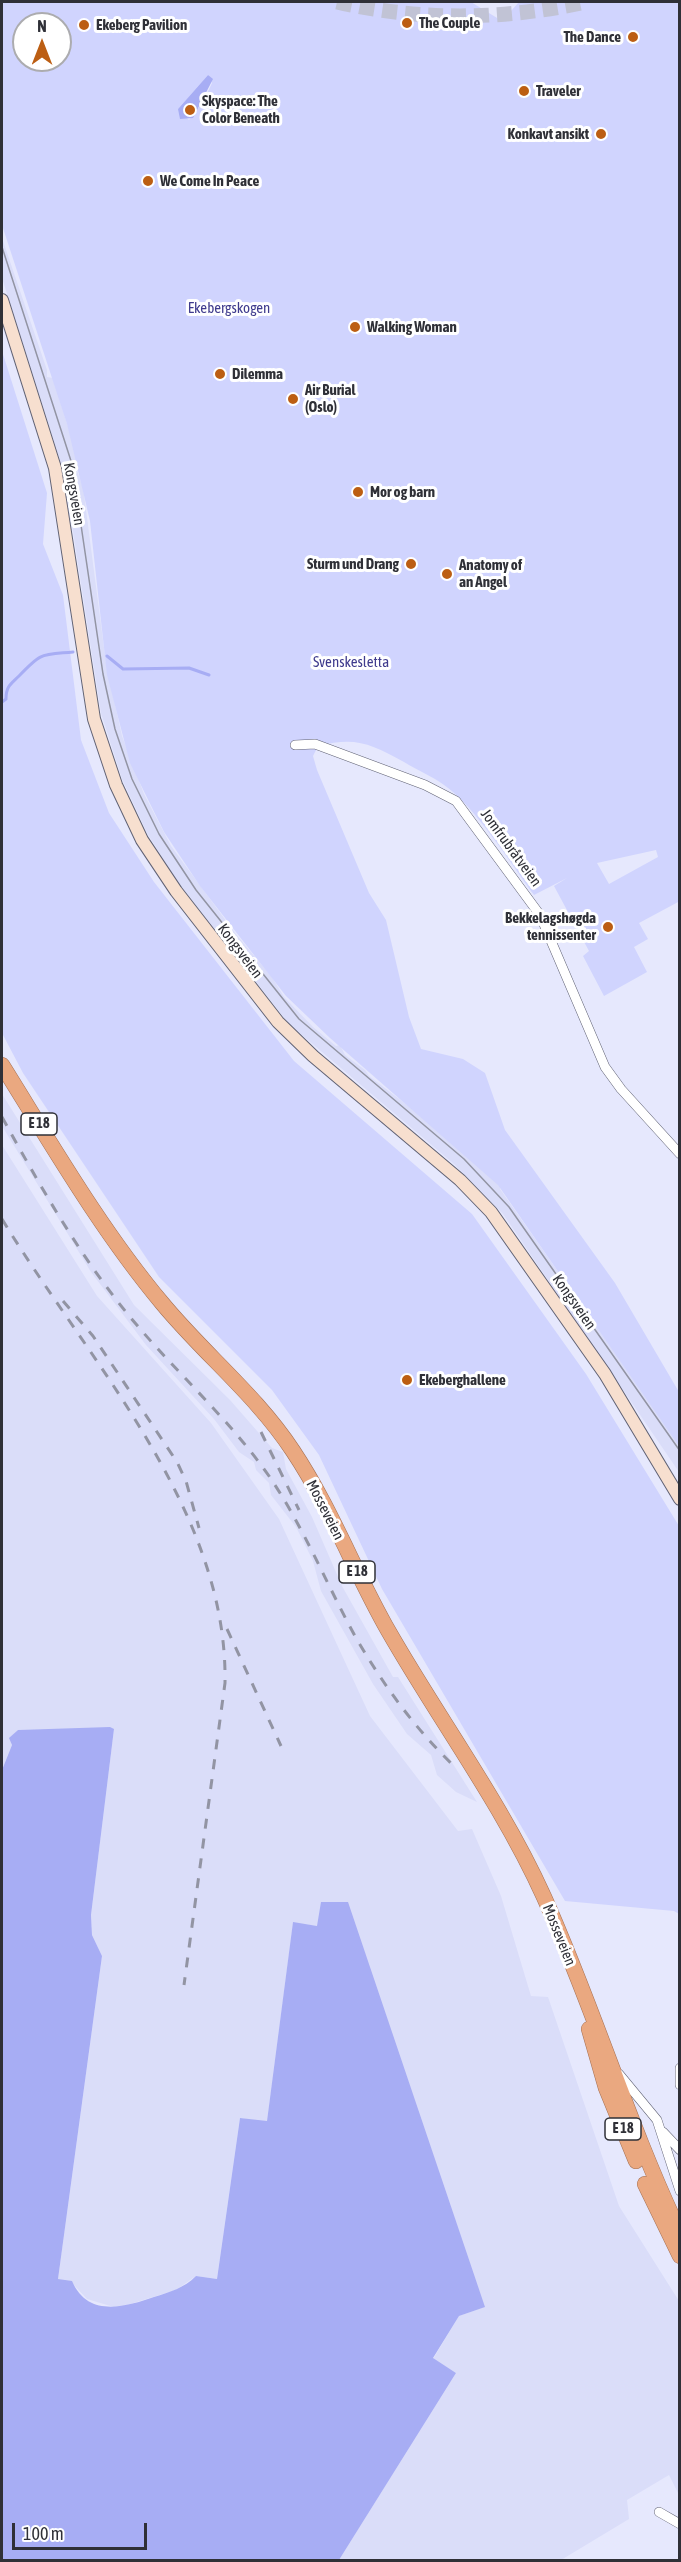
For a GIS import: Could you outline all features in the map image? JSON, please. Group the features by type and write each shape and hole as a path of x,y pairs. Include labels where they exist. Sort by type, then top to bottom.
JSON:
{"highway":[{"name":"Mosseveien","path":"2,1065 145,1283 179,1323 271,1420 301,1464 386,1628 520,1848 552,1916 647,2160 680,2233"},
{"name":"Mosseveien","path":"583,1996 592,2044 606,2088 645,2182 680,2256"}],"main road":[{"name":"Kongsveien","path":"2,300 55,468 94,719 116,785 142,840 176,891 278,1022 313,1056 460,1180 500,1224 616,1390 680,1499"}],"street":[{"name":"Jomfrubråtveien","path":"295,746 315,744 324,747 425,785 456,801 540,915 605,1067 621,1089 680,1154"},
{"name":"Mosseveien","path":"609,2063 653,2114 661,2130 680,2191"},
{"path":"680,2068 680,2085"},
{"path":"661,2130 680,2150"},
{"path":"659,2512 680,2524"}],"shaded area":[{"path":"2,238 47,370 47,377 53,378 81,469 77,471 83,487 106,663 122,736 144,794 171,846 235,933 272,977 284,997 313,1027 336,1046 340,1045 345,1055 365,1070 369,1076 415,1111 500,1184 500,1189 679,1444 679,1472 503,1214 454,1164 289,1024 177,881 147,833 122,779 101,713 64,473 2,278"},
{"path":"2,1094 134,1305 230,1400 272,1448 283,1452 286,1469 312,1517 342,1586 393,1677 398,1677 477,1802 456,1792 437,1775 431,1755 407,1734 373,1684 321,1591 313,1561 296,1527 271,1495 269,1483 256,1470 254,1462 239,1452 214,1419 146,1345 91,1272 2,1126"},
{"path":"2,1145 97,1296 211,1423 279,1519 370,1716 458,1831 472,1829 501,1896 531,1996 548,1997 619,2206 679,2301 679,2495 669,2475 627,2500 629,2519 561,2560 339,2560 456,2373 433,2359 459,2316 484,2307 317,1926 293,1923 267,2122 240,2118 217,2279 196,2276 176,2290 117,2308 87,2299 73,2284 58,2279 102,1956 92,1935 91,1915 114,1729 18,1730 10,1738 12,1745 2,1770"}],"green space":[{"name":"Ekebergskogen","path":"2,2 471,2 502,21 519,2 679,2 680,901 639,923 648,939 634,947 647,972 604,996 583,956 589,951 554,886 567,878 534,895 480,820 456,794 439,782 382,750 363,744 343,742 318,746 313,756 369,893 386,920 409,1017 421,1049 463,1059 485,1073 505,1130 615,1283 679,1392 679,1446 498,1185 330,1038 286,996 200,886 164,832 130,763 107,675 90,521 67,424 2,225","holes":["208,75 212,83 203,102 189,120 178,109","656,850 658,857 609,884 597,863"]},
{"path":"2,351 47,493 43,544 63,595 81,740 109,813 154,882 294,1061 472,1214 586,1374 679,1526 679,1914 674,1911 565,1901 382,1589 319,1455 272,1390 159,1277 23,1073 2,1033"}],"water":[{"path":"208,75 213,79 193,118 180,119 178,109"},
{"path":"110,1727 114,1729 91,1915 92,1935 102,1956 58,2279 72,2281 87,2301 108,2307 131,2304 166,2293 182,2287 196,2276 217,2279 240,2118 267,2121 293,1922 317,1926 321,1902 348,1902 485,2307 459,2316 433,2358 456,2373 339,2560 2,2560 2,1770 12,1745 9,1738 18,1730"}],"waterway":[{"path":"2,702 6,699 10,686 38,659 43,656 73,652"},
{"path":"107,656 123,669 189,668 209,675"}],"tunnel":[{"path":"337,2 399,13 462,16 524,12 586,2"}],"tram line":[{"path":"2,247 72,464 103,674 115,729 132,779 159,834 196,890 299,1019 464,1159 509,1207 680,1451"}],"railway":[{"path":"2,1117 60,1218 108,1289 144,1333 235,1433 269,1476 293,1515 355,1636 377,1672 414,1723 457,1769"},
{"path":"2,1219 147,1439 178,1497 204,1557 220,1619 225,1683 184,1985"},
{"path":"63,1301 93,1336 177,1462 186,1481 199,1528"},
{"path":"261,1432 299,1510"},
{"path":"227,1629 281,1746"}],"place":[{"name":"The Couple","path":"407,23"},
{"name":"Ekeberg Pavilion","path":"84,25"},
{"name":"The Dance","path":"633,37"},
{"name":"Traveler","path":"524,91"},
{"name":"Skyspace: The Color Beneath","path":"190,110"},
{"name":"Konkavt ansikt","path":"601,134"},
{"name":"We Come In Peace","path":"148,181"},
{"name":"Walking Woman","path":"355,327"},
{"name":"Dilemma","path":"220,374"},
{"name":"Air Burial (Oslo)","path":"293,399"},
{"name":"Mor og barn","path":"358,492"},
{"name":"Sturm und Drang","path":"411,564"},
{"name":"Anatomy of an Angel","path":"447,574"},
{"name":"Bekkelagshøgda tennissenter","path":"608,927"},
{"name":"Ekeberghallene","path":"407,1380"}],"park label":[{"name":"Svenskesletta","path":"351,662"}]}
